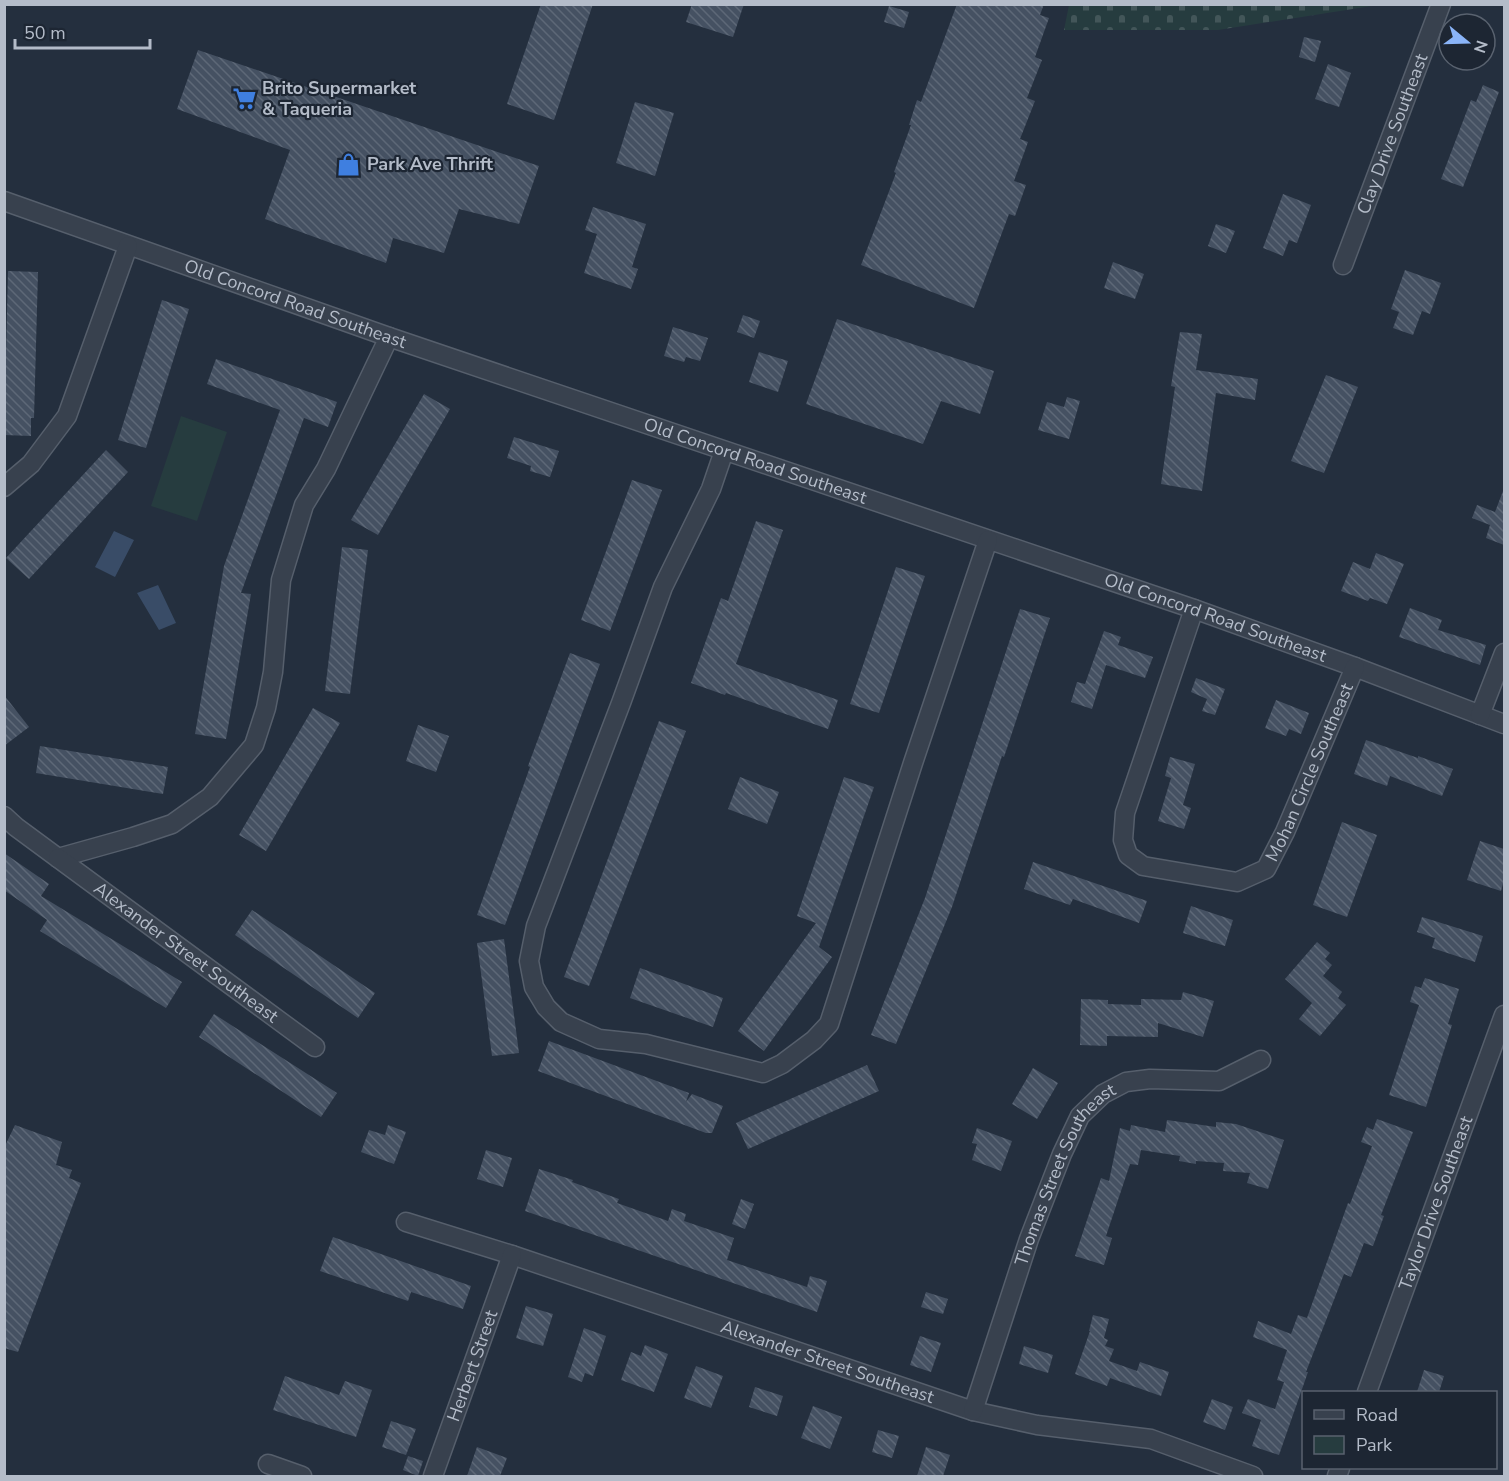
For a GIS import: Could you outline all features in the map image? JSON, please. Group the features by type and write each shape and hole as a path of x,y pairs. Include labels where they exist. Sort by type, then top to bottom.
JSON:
{"street":[{"name":"Clay Drive Southeast","path":"1343,265 1441,4"},
{"name":"Old Concord Road Southeast","path":"4,201 389,337 1194,609 1504,724"},
{"path":"4,487 31,464 67,416 128,246"},
{"path":"58,858 172,824 210,797 254,745 266,708 273,672 281,580 304,505 326,469 389,337"},
{"path":"724,451 711,489 663,587 536,926 529,961 534,987 546,1007 561,1022 599,1040 646,1044 763,1073 782,1064 814,1040 829,1024 988,540"},
{"name":"Mohan Circle Southeast","path":"1194,609 1125,813 1123,840 1128,855 1143,866 1237,882 1266,869 1285,832 1355,667"},
{"path":"1480,715 1504,653"},
{"name":"Alexander Street Southeast","path":"4,816 315,1047"},
{"name":"Taylor Drive Southeast","path":"1367,1391 1504,1015"},
{"name":"Thomas Street Southeast","path":"973,1411 1029,1239 1062,1154 1080,1116 1102,1094 1126,1082 1150,1079 1219,1081 1261,1060"},
{"name":"Alexander Street Southeast","path":"406,1222 513,1255 973,1411 1037,1425 1151,1439 1253,1476"},
{"name":"Herbert Street","path":"433,1476 513,1255"},
{"path":"268,1464 302,1476"}],"green space":[{"path":"1069,4 1378,5 1218,30 1064,30"},
{"path":"181,416 227,432 197,521 151,506"}],"water":[{"path":"114,531 134,540 115,577 95,567"},
{"path":"158,585 176,623 159,630 137,593"}],"building":[{"path":"541,4 593,4 554,120 507,104"},
{"path":"692,4 744,4 733,37 686,22"},
{"path":"957,4 1044,4 1040,15 1049,18 1035,57 1042,60 1027,98 1035,101 1020,139 1028,142 1014,181 1026,185 1015,216 1009,214 974,308 861,265 896,173 894,172 911,125 909,125 917,100 921,102"},
{"path":"889,6 909,12 904,28 884,22"},
{"path":"1304,37 1321,41 1315,62 1299,57"},
{"path":"198,50 539,166 519,224 459,209 444,253 393,238 386,263 265,219 290,150 177,109"},
{"path":"1328,64 1351,73 1339,107 1315,99"},
{"path":"1483,85 1499,92 1463,187 1441,179 1471,100 1476,102"},
{"path":"635,102 674,113 655,176 616,163"},
{"path":"1283,194 1311,205 1297,243 1289,240 1283,256 1263,248"},
{"path":"593,207 646,224 632,267 638,269 631,289 584,273 597,234 585,230"},
{"path":"1216,224 1235,231 1226,253 1208,246"},
{"path":"1113,262 1144,274 1135,299 1104,288"},
{"path":"1405,270 1441,283 1430,314 1422,311 1413,335 1393,328 1399,312 1391,309"},
{"path":"8,271 38,272 34,418 31,418 31,436 4,435"},
{"path":"162,300 189,309 146,448 118,440"},
{"path":"743,315 760,321 754,338 737,332"},
{"path":"837,319 994,371 980,414 941,401 923,444 806,404"},
{"path":"673,327 708,338 700,361 686,357 684,362 664,356"},
{"path":"1180,332 1202,334 1196,370 1258,379 1255,400 1216,393 1202,491 1161,484 1175,387 1171,386"},
{"path":"759,352 788,361 778,392 749,382"},
{"path":"216,359 337,402 328,427 304,418 241,593 251,594 226,739 195,734 224,566 280,410 207,384"},
{"path":"1326,375 1358,387 1324,473 1291,461"},
{"path":"424,394 450,409 378,535 351,520"},
{"path":"1067,397 1080,401 1069,439 1038,430 1047,402 1064,407"},
{"path":"514,437 559,451 550,477 530,471 531,466 507,458"},
{"path":"106,450 128,472 29,579 6,558"},
{"path":"632,480 662,490 610,631 581,620"},
{"path":"1503,491 1504,545 1486,538 1490,525 1472,518 1477,505 1495,512"},
{"path":"756,521 783,530 736,664 838,700 828,729 691,683 721,598 728,601"},
{"path":"342,547 368,550 350,694 325,691"},
{"path":"1376,553 1404,564 1387,604 1370,598 1368,601 1341,591 1353,562 1370,569"},
{"path":"896,567 925,576 879,713 850,704"},
{"path":"1410,608 1442,620 1438,630 1486,645 1480,665 1399,637"},
{"path":"1020,609 1050,618 952,907 896,1044 871,1035 925,898"},
{"path":"1104,631 1121,637 1118,645 1153,657 1145,678 1106,665 1092,709 1071,702 1077,682 1085,684"},
{"path":"570,653 600,664 505,925 477,915"},
{"path":"1196,678 1225,689 1215,715 1202,711 1207,699 1191,692"},
{"path":"4,695 29,727 4,746"},
{"path":"1276,700 1309,713 1301,734 1289,729 1286,736 1265,728"},
{"path":"313,708 340,723 266,851 239,835"},
{"path":"659,721 686,731 589,986 564,977"},
{"path":"418,725 449,736 436,772 406,761"},
{"path":"1366,740 1453,769 1442,796 1390,776 1387,786 1354,774"},
{"path":"40,746 168,767 163,794 36,773"},
{"path":"1170,757 1195,764 1183,805 1191,808 1184,829 1158,821 1171,778 1165,776"},
{"path":"740,777 779,792 767,824 728,809"},
{"path":"844,777 874,787 819,947 832,957 764,1051 738,1031 816,923 797,916"},
{"path":"1342,822 1377,835 1347,917 1313,905"},
{"path":"1480,841 1504,849 1504,880 1501,891 1467,880"},
{"path":"4,853 49,884 41,896 182,982 166,1008 40,931 47,920 4,890"},
{"path":"1033,862 1147,901 1139,923 1073,899 1070,905 1024,889"},
{"path":"1191,906 1233,920 1225,946 1183,933"},
{"path":"252,910 375,993 358,1018 235,935"},
{"path":"1422,917 1483,936 1475,962 1432,948 1435,938 1417,932"},
{"path":"504,939 519,1053 492,1056 477,943"},
{"path":"1317,942 1330,953 1325,959 1332,965 1323,976 1342,992 1338,998 1346,1005 1320,1036 1299,1019 1312,1003 1285,979"},
{"path":"640,968 723,998 713,1027 630,998"},
{"path":"1425,978 1459,989 1448,1024 1452,1025 1426,1107 1389,1095 1419,1005 1410,1002 1415,986 1421,988"},
{"path":"1183,992 1214,1001 1203,1037 1158,1023 1158,1037 1107,1036 1107,1046 1080,1045 1081,999 1108,1000 1108,1004 1141,1005 1141,999 1181,1000"},
{"path":"214,1014 337,1093 321,1117 199,1037"},
{"path":"549,1041 689,1093 686,1102 692,1094 723,1106 712,1133 706,1133 538,1071"},
{"path":"867,1065 879,1091 748,1149 736,1123"},
{"path":"1033,1068 1058,1083 1037,1119 1012,1104"},
{"path":"1377,1119 1413,1132 1381,1215 1384,1216 1373,1246 1364,1243 1351,1277 1344,1274 1306,1372 1308,1372 1279,1455 1252,1446 1261,1420 1242,1413 1248,1399 1275,1409 1284,1382 1277,1380 1287,1350 1253,1337 1258,1321 1291,1334 1298,1315 1307,1318 1348,1203 1350,1204 1372,1146 1361,1142 1367,1127 1373,1130"},
{"path":"1167,1120 1216,1127 1216,1122 1236,1124 1284,1140 1268,1189 1247,1183 1250,1173 1223,1171 1224,1163 1196,1161 1196,1164 1179,1161 1180,1156 1141,1150 1138,1165 1130,1164 1106,1236 1112,1238 1104,1265 1075,1256 1101,1178 1109,1181 1120,1128 1130,1131 1131,1125 1165,1132"},
{"path":"15,1125 62,1142 56,1165 72,1170 69,1178 81,1183 18,1352 4,1348 4,1148"},
{"path":"388,1125 406,1132 394,1164 361,1152 369,1130 385,1135"},
{"path":"977,1128 1012,1141 1001,1171 972,1160 977,1144 972,1143"},
{"path":"486,1150 512,1158 503,1187 477,1179"},
{"path":"539,1169 573,1180 572,1182 619,1199 617,1203 668,1221 672,1209 686,1214 684,1221 734,1238 727,1260 807,1287 810,1276 827,1281 817,1312 525,1211"},
{"path":"741,1199 754,1204 745,1229 732,1224"},
{"path":"333,1237 471,1286 463,1309 411,1292 408,1301 320,1271"},
{"path":"926,1292 948,1299 943,1314 921,1307"},
{"path":"526,1306 553,1314 543,1346 516,1338"},
{"path":"1093,1315 1109,1319 1104,1338 1108,1340 1105,1346 1114,1349 1109,1361 1137,1371 1140,1362 1169,1372 1161,1396 1110,1378 1107,1386 1075,1374"},
{"path":"584,1328 606,1336 593,1376 585,1373 582,1382 568,1377"},
{"path":"920,1336 941,1343 931,1372 910,1365"},
{"path":"645,1345 668,1354 654,1392 621,1380 631,1352 641,1356"},
{"path":"1024,1346 1053,1355 1048,1373 1019,1364"},
{"path":"696,1366 723,1376 711,1408 684,1398"},
{"path":"1424,1370 1444,1376 1439,1391 1417,1391"},
{"path":"285,1376 339,1395 345,1381 372,1390 356,1437 273,1410"},
{"path":"755,1387 783,1396 777,1416 749,1407"},
{"path":"1212,1399 1233,1407 1225,1430 1203,1422"},
{"path":"813,1406 842,1417 830,1449 801,1438"},
{"path":"391,1421 416,1429 406,1455 382,1447"},
{"path":"878,1430 899,1436 892,1458 872,1452"},
{"path":"477,1447 507,1458 500,1476 467,1476"},
{"path":"926,1447 950,1455 943,1476 917,1476"},
{"path":"408,1456 423,1461 418,1476 403,1470"}],"place":[{"name":"Brito Supermarket & Taqueria","path":"244,98"},
{"name":"Park Ave Thrift","path":"349,164"}]}
